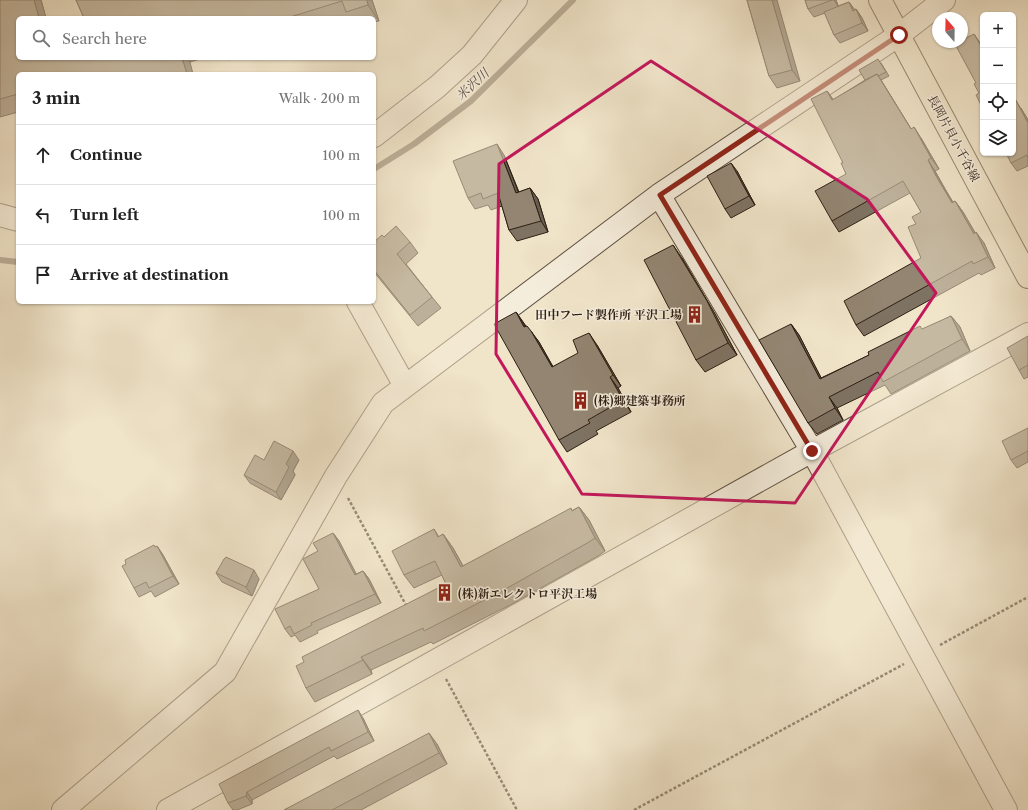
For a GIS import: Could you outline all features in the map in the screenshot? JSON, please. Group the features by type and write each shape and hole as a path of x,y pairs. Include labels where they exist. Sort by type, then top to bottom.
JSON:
{"main road":[{"name":"長岡片貝小千谷線","path":"880,0 1028,277"}],"street":[{"path":"376,134 437,87 472,55 516,0"},
{"path":"63,810 226,672 336,476 383,403 660,195 899,35 944,0"},
{"path":"660,195 812,451 1006,810"},
{"path":"0,215 16,219"},
{"path":"359,304 405,386"},
{"path":"168,810 812,451 1028,334"}],"path":[{"path":"938,646 1028,597"},
{"path":"634,810 910,661"}],"highlighted area":[{"path":"651,61 867,199 936,293 795,503 582,494 496,354 499,164"}],"building":[{"path":"0,0 34,0 38,16 16,16 16,60 183,60 186,72 16,72 16,95 0,99"},
{"path":"76,0 367,0 368,5 346,12 342,1 293,16 83,16"},
{"path":"747,0 772,0 792,70 769,76"},
{"path":"805,0 832,0 808,9"},
{"path":"849,2 853,11 856,9 862,23 834,35 824,12"},
{"path":"974,34 980,44 980,103 976,95 979,93 974,84 976,83 957,48 968,48 968,37"},
{"path":"878,59 886,72 878,76 877,74 865,80 859,70"},
{"path":"877,74 911,129 914,127 931,158 928,160 936,176 952,203 955,201 974,234 976,232 988,257 973,264 972,261 856,325 844,301 921,258 908,227 916,224 912,217 921,212 903,181 832,221 815,191 846,174 841,163 843,163 811,99 827,91 832,100"},
{"path":"1016,101 1028,123 1028,158 1027,155 1011,163 1008,156 1016,156"},
{"path":"497,144 516,193 530,188 541,221 509,230 498,193 483,199 481,193 468,198 453,161"},
{"path":"731,163 749,196 725,209 707,176"},
{"path":"396,226 410,242 397,254 432,297 410,315 376,272 376,240 382,235 384,237"},
{"name":"田中フード製作所 平沢工場","path":"673,245 707,301 728,343 696,360 644,260"},
{"path":"516,312 524,327 527,326 531,331 552,367 578,353 573,340 589,333 613,375 610,377 623,400 588,420 590,423 559,440 494,324"},
{"path":"951,316 962,339 883,382 878,372 829,397 835,408 808,423 759,340 791,324 820,379 869,355 868,352 920,326 922,329"},
{"path":"1028,336 1028,365 1019,370 1007,348"},
{"path":"1028,428 1028,451 1011,460 1002,441"},
{"path":"274,441 293,451 286,464 289,467 276,492 244,475 255,455 264,460"},
{"path":"579,507 595,538 589,542 502,591 424,631 423,628 361,657 363,660 306,688 296,666 304,662 302,657 446,584 435,561 404,575 392,551 434,529 438,537 443,534 461,567 571,508 572,511"},
{"path":"333,533 355,575 363,571 375,594 311,623 312,625 294,634 290,626 285,629 275,609 319,589 303,559 318,551 313,543"},
{"path":"154,545 155,547 157,546 173,576 149,588 146,582 134,588 122,566 126,564 125,560"},
{"path":"226,557 254,570 246,587 216,573"},
{"path":"358,710 368,732 331,751 329,747 247,792 246,796 228,803 219,784"},
{"path":"429,733 439,753 332,810 284,810"}],"waterway":[{"name":"米沢川","path":"376,168 414,144 471,101 573,0"},
{"name":"米沢川","path":"0,260 16,262"}],"place":[{"name":"田中フード製作所 平沢工場","path":"695,314"},
{"name":"(株)郷建築事務所","path":"581,400"},
{"name":"(株)新エレクトロ平沢工場","path":"445,593"}],"route":[{"path":"812,451 660,195 899,35"}]}
